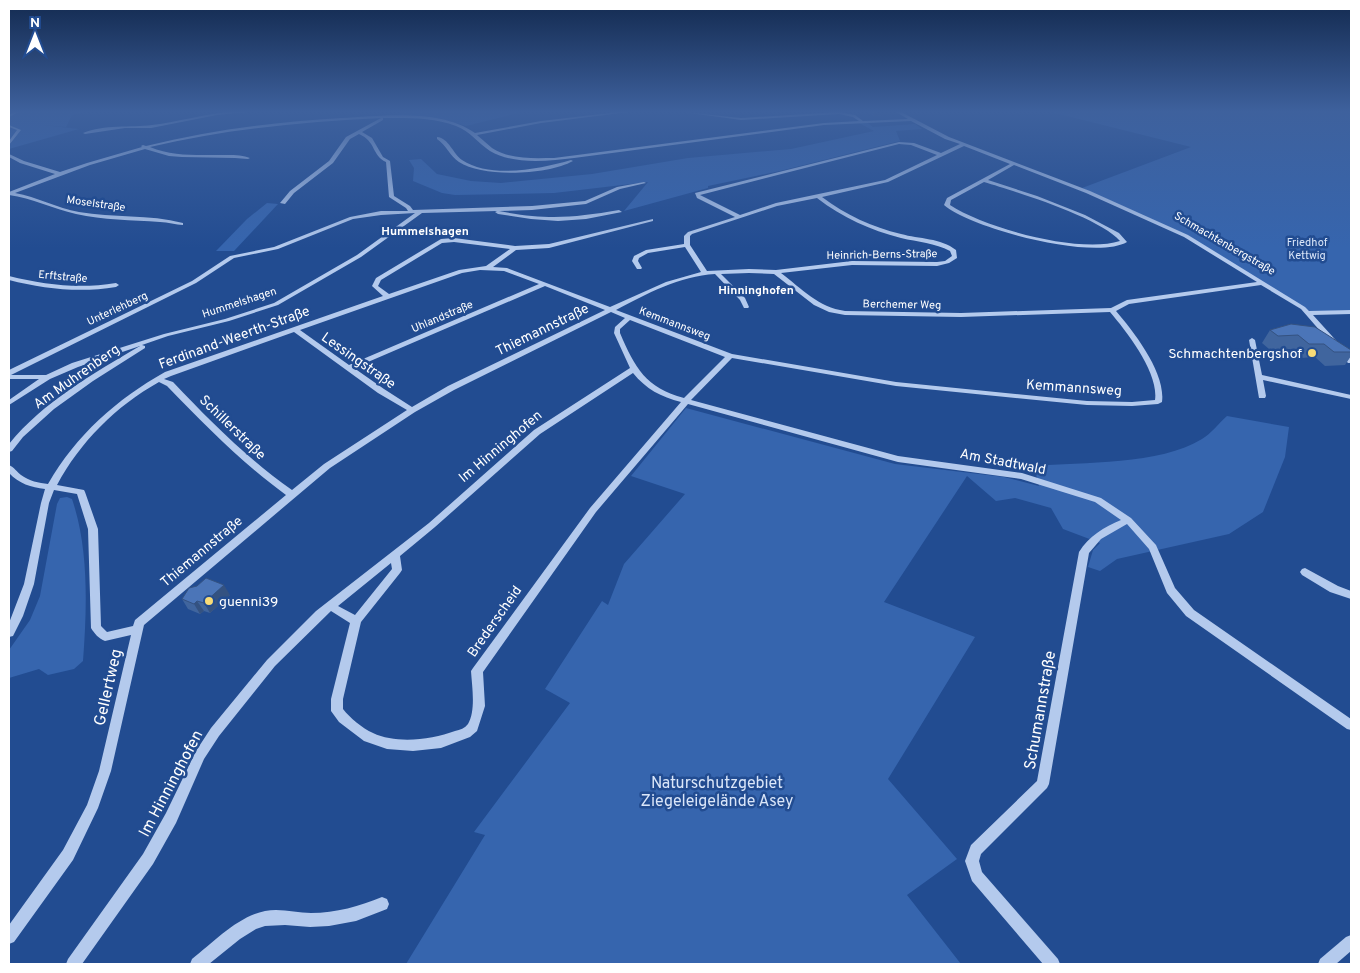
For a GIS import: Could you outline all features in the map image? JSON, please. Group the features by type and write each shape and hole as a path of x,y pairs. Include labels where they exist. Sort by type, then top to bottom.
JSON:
{"street":[{"path":"13,157 22,162 59,173"},
{"path":"9,194 59,173 108,157"},
{"path":"226,157 248,158"},
{"path":"283,203 292,192 331,162 334,157"},
{"path":"381,157 388,162 392,198 410,208 411,212 532,208 586,202 619,188 644,183"},
{"path":"458,157 461,161 488,169 541,169 571,162 574,157"},
{"path":"524,157 536,159 566,157"},
{"path":"740,217 699,197 697,194 841,157"},
{"path":"776,272 749,270 705,274 687,245 687,236 690,233 776,205 820,197 886,181 936,157"},
{"name":"Schmachtenbergstraße","path":"998,157 1165,225 1310,313 1351,361"},
{"path":"983,180 1066,209 1117,234 1124,242 1103,247 1063,244 979,220 956,212 946,205 949,199 983,180 1014,163"},
{"name":"Moselstraße","path":"9,194 27,196 50,206 79,213 181,224"},
{"name":"Heinrich-Berns-Straße","path":"776,272 852,263 937,264 955,257 952,250 940,244 881,231 854,221 835,210 820,197"},
{"path":"486,209 536,220 558,221 619,212"},
{"name":"Unterlehberg","path":"9,373 194,282 232,256 276,248 360,216 411,212"},
{"name":"Hummelshagen","path":"9,404 47,377 75,365 166,335 227,320 283,301 359,256 420,212"},
{"path":"387,296 375,286 378,279 441,241 454,240 515,248 568,242 651,220"},
{"path":"639,268 634,261 641,253 687,245"},
{"path":"489,267 515,248"},
{"name":"Ferdinand-Weerth-Straße","path":"9,633 24,604 34,570 45,501 50,488 86,434 127,398 158,379 188,366 461,271 489,267 505,269 611,310"},
{"name":"Berchemer Weg","path":"776,272 816,304 831,311 844,313 961,315 1112,310"},
{"name":"Thiemannstraße","path":"136,630 146,616 291,494 327,466 412,410 481,373 651,290 705,274"},
{"path":"718,274 743,299 746,307"},
{"name":"Erftstraße","path":"9,278 71,287 89,288 116,285"},
{"path":"1112,310 1127,302 1263,283"},
{"name":"Uhlandstraße","path":"348,368 544,284"},
{"name":"Kemmannsweg","path":"611,310 730,356 896,384 1087,403 1132,404 1158,402 1160,394 1138,342 1112,310"},
{"path":"1310,313 1351,312"},
{"name":"Am Stadtwald","path":"629,317 617,328 617,333 633,370 654,390 686,403 898,459 1022,476 1098,500 1128,520 1153,547 1171,590 1190,613 1351,725"},
{"name":"Lessingstraße","path":"294,329 348,368 412,410"},
{"name":"Am Muhrenberg","path":"9,449 21,434 40,417 109,367 166,335"},
{"path":"1252,340 1262,396"},
{"path":"686,403 730,356"},
{"name":"Im Hinninghofen","path":"73,964 148,859 171,818 200,755 215,732 271,663 330,606 395,556 537,432 633,370"},
{"name":"Hummelshagen","path":"9,377 47,377"},
{"path":"1260,377 1351,397"},
{"name":"Schillerstraße","path":"158,379 170,384 234,449 264,476 291,494"},
{"name":"Brederscheid","path":"356,621 337,699 337,711 343,718 368,737 387,743 441,742 466,734 473,727 479,706 477,671 593,510 686,403"},
{"path":"9,468 14,475 32,485 50,488"},
{"name":"Gellertweg","path":"9,937 68,856 92,808 105,771 136,630 105,637 96,628 93,529 81,492 50,488"},
{"name":"Schumannstraße","path":"1053,964 977,876 972,861 976,850 1043,784 1084,552 1089,543 1110,528 1128,520"},
{"path":"330,606 356,621 397,570 395,556"},
{"path":"1305,572 1334,589 1351,595"},
{"path":"196,964 241,930 262,919 334,918 358,914 382,904"},
{"path":"1325,964 1351,942"}],"green space":[{"path":"834,157 708,186 708,188 624,211 648,182 554,193 455,195 442,193 413,181 414,168 409,160 421,159 437,174 471,181 501,183 592,174 688,158"},
{"name":"Friedhof Kettwig","path":"1163,157 1351,157 1351,310 1311,312 1189,236 1082,188"},
{"path":"267,203 278,204 234,251 216,251 247,219"},
{"name":"Naturschutzgebiet Ziegeleigelände Asey","path":"686,408 895,464 1004,477 1039,486 1034,466 1121,461 1165,454 1202,439 1227,416 1289,427 1285,457 1263,512 1229,534 1117,559 1100,571 1088,567 1093,550 1100,543 1063,529 1051,508 1015,498 996,501 967,476 884,602 975,637 888,779 957,859 907,895 961,964 406,964 485,835 474,832 570,703 545,689 602,601 608,605 624,564 685,494 631,476"},
{"path":"67,497 72,499 78,518 84,558 86,600 83,661 74,669 48,675 39,669 9,678 9,650 30,620 40,596 57,504 60,498"}],"building":[{"path":"1291,324 1315,327 1351,350 1351,352 1334,352 1324,344 1309,344 1298,335 1278,336 1270,330"},
{"path":"206,578 224,585 204,603 197,601 194,604 182,599 189,588 197,586"}],"place":[{"name":"Schmachtenbergshof","path":"1312,353"},
{"name":"guenni39","path":"209,601"}],"district":[{"name":"Hummelshagen","path":"425,231"},
{"name":"Hinninghofen","path":"756,290"}]}
